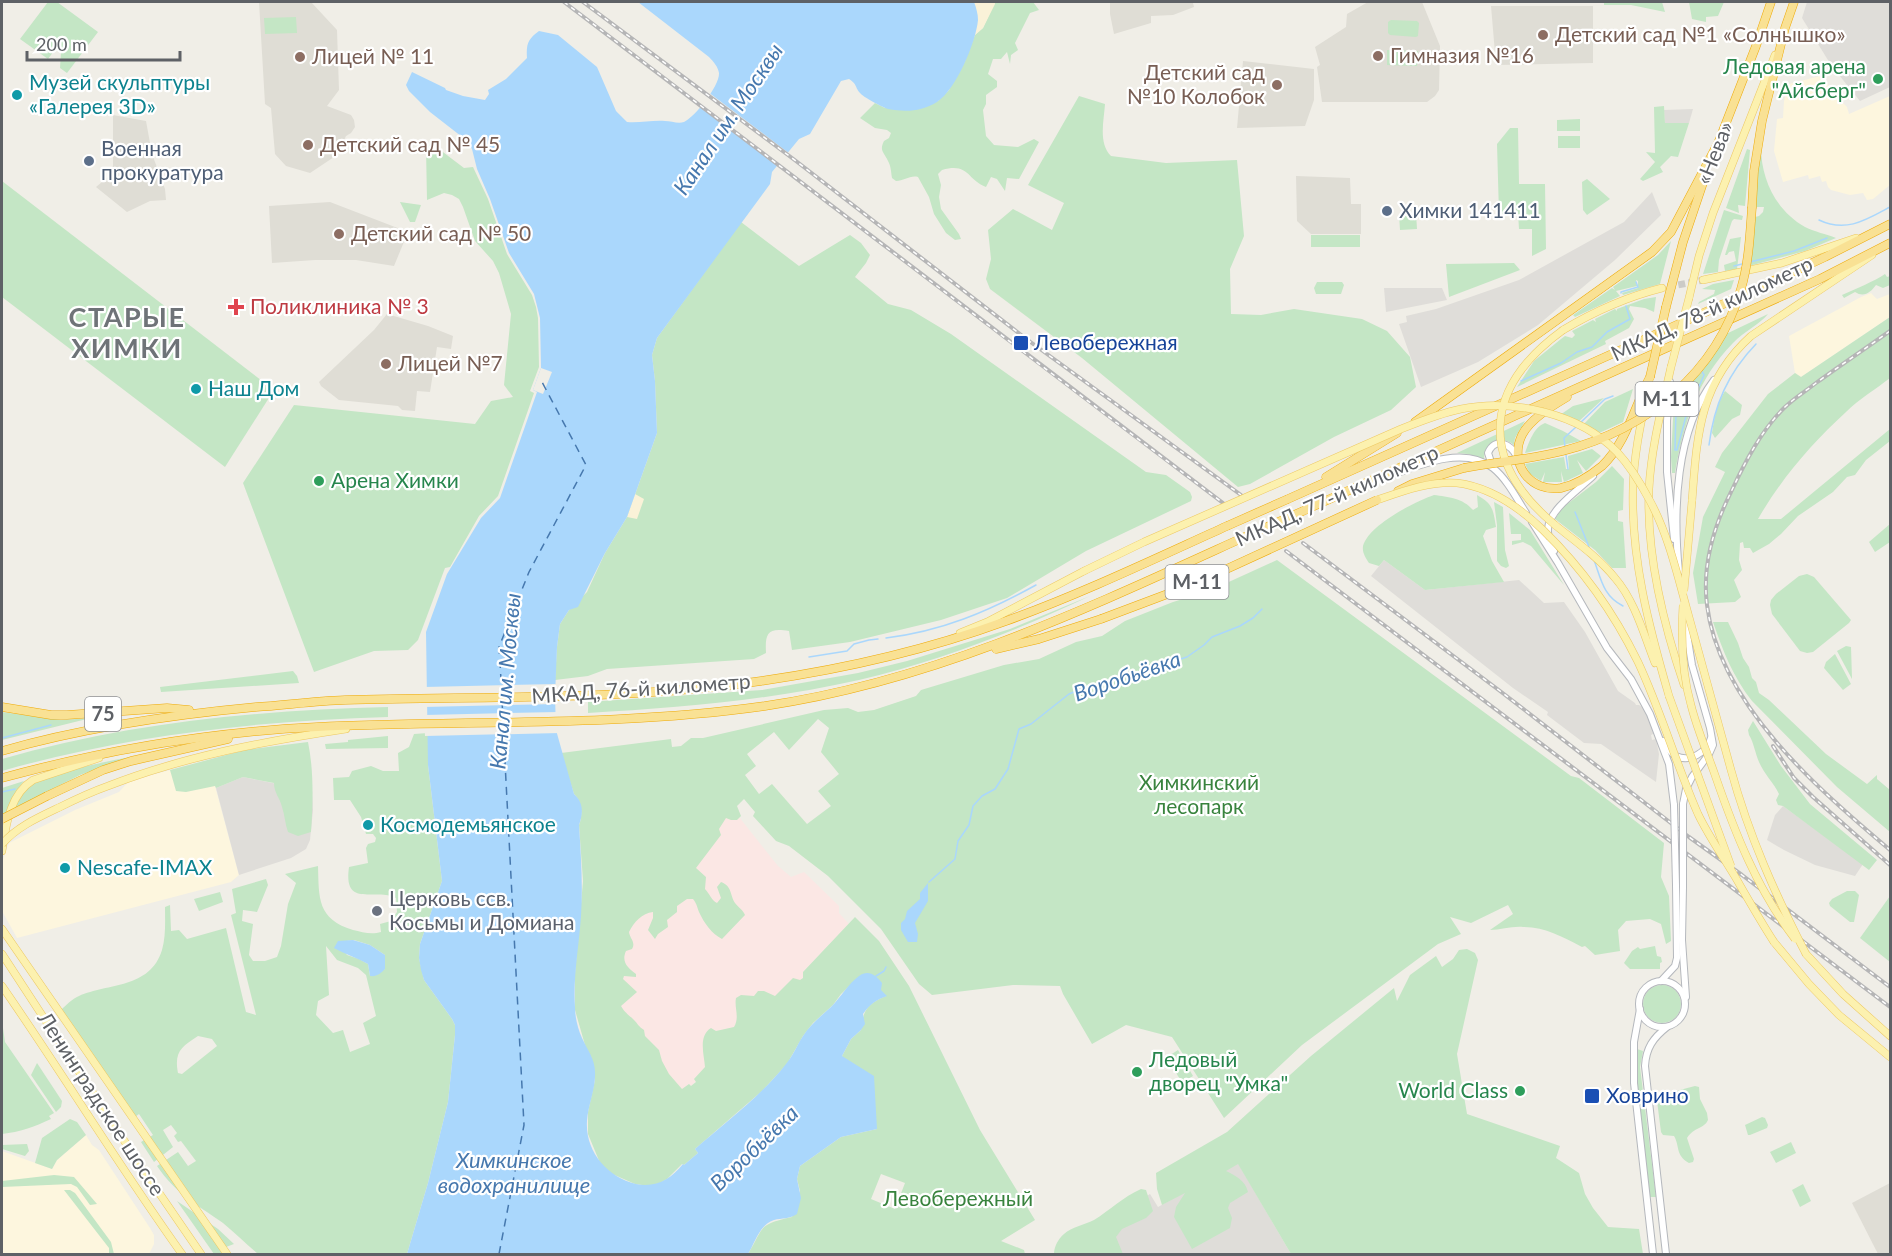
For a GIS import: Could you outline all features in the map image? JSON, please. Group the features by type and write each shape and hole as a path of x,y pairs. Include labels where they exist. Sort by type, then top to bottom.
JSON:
{"highway":[{"name":"«Нева»","path":"1650,377 1686,233 1771,2"},
{"name":"«Нева»","path":"1785,28 1793,3"},
{"name":"М-11","path":"957,659 1039,639 1101,619 1216,574 1412,484 1456,470 1561,452 1634,424 1654,410 1678,390 1709,357 1728,324 1741,289 1747,265 1755,162 1762,122 1785,28"},
{"name":"М-11","path":"1288,499 1420,418 1652,252 1671,232 1718,143"},
{"name":"МКАД, 78-й километр","path":"1532,390 1741,297 1876,233 1890,224"},
{"name":"МКАД, 78-й километр","path":"1658,352 1820,279 1890,243"},
{"name":"МКАД, 77-й километр","path":"914,673 1010,640 1132,588 1658,352"},
{"name":"М-11","path":"1517,457 1520,468 1532,483 1549,488 1572,485 1601,466 1623,438 1650,377"},
{"path":"1517,457 1517,447 1522,434 1532,423 1556,403 1594,380"},
{"name":"МКАД, 77-й километр","path":"929,646 1006,622 1087,589 1532,390"},
{"name":"МКАД, 76-й километр","path":"205,712 341,700 582,696 704,688 857,664 929,646"},
{"name":"МКАД, 76-й километр","path":"2,778 53,764 126,749 268,730 373,724 582,720 711,712 815,697 914,673"},
{"name":"75","path":"2,707 51,715 167,708 205,712"},
{"path":"2,751 88,729 205,712"},
{"path":"2,819 103,770 131,761 268,730"}],"main road":[{"name":"«Нева»","path":"1671,367 1699,256 1713,213 1785,28"},
{"path":"1703,280 1782,263 1876,233"},
{"path":"1678,561 1679,481 1683,456 1689,431 1707,390 1737,349 1751,336 1879,249"},
{"path":"1662,288 1619,301 1583,318 1563,330 1532,356 1515,379 1508,394 1501,423 1503,453 1507,467 1536,509 1596,558 1624,590 1669,696 1737,880"},
{"path":"1661,981 1675,966 1677,958 1683,804 1686,789 1712,749 1712,735 1690,657 1667,472 1667,421 1671,367"},
{"path":"1671,367 1653,450 1649,515 1653,562 1663,609 1691,705 1745,857 1777,913 1822,973 1890,1036"},
{"path":"1650,377 1636,449 1633,516 1637,566 1652,638 1669,696"},
{"path":"1691,705 1684,667 1683,608 1695,455 1700,425 1716,378"},
{"path":"929,646 987,622 1144,542 1390,433 1433,417 1461,409 1515,406 1542,411 1568,420 1590,432 1616,452 1652,502 1676,568 1732,773 1749,826 1766,874 1806,954"},
{"path":"1517,457 1505,444 1492,446 1488,453 1489,462 1519,501 1607,648 1631,679 1670,751 1681,758 1694,756 1701,753 1709,744 1712,735"},
{"path":"1345,492 1447,459 1467,458 1494,468"},
{"path":"1558,563 1548,535 1549,523 1555,512 1601,466"},
{"path":"1377,500 1409,489 1436,484 1470,485 1489,491 1520,510 1561,549 1593,586 1626,639 1658,710 1699,815 1718,852 1774,942 1839,1015 1890,1057"},
{"path":"2,844 25,824 57,808 109,786 186,760 267,742 373,724"},
{"path":"1657,730 1669,764 1674,805 1686,1001 1681,1018 1667,1027 1649,1045 1645,1066 1666,1254"},
{"path":"2,851 12,806 20,790 26,784 126,749"},
{"path":"2,929 227,1254"},
{"name":"Ленинградское шоссе","path":"2,954 201,1254"},
{"path":"1653,1254 1634,1083 1634,1042 1640,997 1645,988 1653,983 1667,981 1681,990 1686,1001"},
{"name":"Ленинградское шоссе","path":"2,986 130,1181 182,1254"},
{"path":"2,991 15,1004"},
{"path":"1640,1009 1650,1023 1667,1027"}],"shaded area":[{"name":"Лицей № 11","path":"259,2 311,2 337,30 339,90 327,106 351,115 355,127 346,136 337,155 310,173 286,166 275,154 271,108 265,104"},
{"path":"1110,2 1196,2 1193,3 1194,7 1173,15 1151,16 1151,23 1114,34"},
{"name":"Гимназия №16","path":"1368,2 1422,2 1440,46 1439,90 1427,102 1322,102 1317,67 1320,65 1315,47 1346,27 1347,14"},
{"path":"1807,2 1890,2 1890,87 1860,101 1831,65 1802,18"},
{"name":"Детский сад №1 «Солнышко»","path":"1491,6 1593,6 1593,63 1496,65"},
{"name":"Детский сад №10 Колобок","path":"1243,61 1314,69 1314,100 1305,126 1237,128"},
{"path":"1820,76 1838,96 1840,102 1847,107 1849,114 1890,96 1890,185 1873,199 1867,200 1863,193 1850,195 1831,190 1826,181 1822,182 1820,176 1809,179 1808,175 1783,182 1774,151 1777,119 1783,118 1784,101 1789,84"},
{"path":"1693,109 1689,123 1665,123 1664,110"},
{"path":"113,115 146,121 152,154 165,189 166,200 150,201 127,212 96,187 113,173"},
{"path":"1296,176 1350,178 1351,204 1361,204 1361,234 1311,234 1297,221"},
{"path":"1652,192 1661,215 1615,260 1538,325 1478,362 1421,387 1399,324 1407,322 1406,316 1436,309 1519,280 1624,222"},
{"name":"Детский сад № 50","path":"330,202 408,232 394,266 356,260 272,263 269,206"},
{"path":"1384,288 1442,288 1447,300 1386,312"},
{"path":"1871,293 1877,299 1890,294 1890,317 1801,377 1795,373 1789,336"},
{"name":"Лицей №7","path":"387,314 453,336 451,349 437,347 430,392 417,391 415,411 402,410 398,406 339,400 319,382 374,330"},
{"path":"1384,560 1425,590 1519,580 1544,603 1564,602 1585,632 1618,691 1636,705 1644,708 1655,733 1651,735 1652,740 1656,739 1659,754 1656,782 1601,744 1584,743 1547,715 1548,712 1513,688 1371,576"},
{"path":"208,760 239,875 231,882 17,938 2,911 2,862 9,843 75,810 119,792 129,781"},
{"path":"243,777 312,791 313,810 310,840 306,849 291,858 239,875 216,788"},
{"path":"623,804 739,817 778,866 791,877 804,872 839,906 839,913 849,924 803,972 803,978 742,1031 694,1079 696,1081 691,1086 689,1084 679,1092 608,1008"},
{"path":"1783,806 1863,864 1855,876 1815,865 1767,840 1775,815"},
{"path":"86,1135 92,1145 99,1150 154,1235 154,1244 149,1254 2,1254 2,1151 52,1169 57,1160"},
{"path":"1238,1163 1291,1254 1053,1254 1150,1194 1158,1207"},
{"path":"1890,1183 1890,1254 1878,1254 1852,1203"}],"green space":[{"path":"48,2 57,2 98,32 67,73 60,68 61,52 56,48 48,59 20,39"},
{"path":"995,2 1033,2 1039,10 1030,13 1015,43 1018,50 1011,55 1010,64 1007,52 1001,59 993,59 988,74 997,81 997,87 986,95 983,110 986,136 994,145 1018,147 1034,139 1039,142 1019,179 1007,178 1005,191 997,179 991,177 986,187 958,168 942,170 938,174 941,185 939,197 941,209 961,239 955,240 946,233 934,214 929,197 918,177 896,181 892,178 890,165 882,147 891,133 875,128 860,118 875,103 885,108 938,101 949,90 965,61 975,35 983,28"},
{"path":"1604,2 1662,2 1665,12 1631,5 1604,5"},
{"path":"1689,2 1724,2 1718,16 1706,17 1706,22 1692,19"},
{"path":"296,17 297,33 265,34 264,18"},
{"path":"1391,20 1417,21 1419,23 1418,36 1390,35 1388,22"},
{"path":"1387,50 1418,51 1417,66 1387,65"},
{"path":"1079,96 1105,104 1103,138 1104,145 1111,156 1166,163 1237,160 1244,236 1230,269 1231,314 1261,315 1294,309 1362,319 1387,331 1410,357 1416,387 1391,410 1334,437 1250,484 1238,487 1082,358 990,289 986,279 991,259 988,230 1013,209 1052,230 1064,203 1028,185"},
{"path":"1664,106 1665,123 1689,123 1678,157 1671,156 1660,167 1663,172 1643,181 1640,179 1655,162 1646,152 1655,153 1654,107"},
{"path":"1580,119 1580,131 1557,131 1557,120"},
{"path":"1510,128 1518,128 1519,184 1545,184 1546,249 1532,256 1532,229 1519,229 1518,213 1499,214 1497,144"},
{"path":"1558,136 1580,136 1580,148 1558,148"},
{"path":"431,143 464,168 473,167 488,199 507,254 532,295 538,318 539,367 530,391 534,393 498,496 479,516 450,567 445,568 418,640 408,650 374,651 314,672 243,483 294,405 475,424 491,401 513,397 504,385 511,314 499,273 493,261 475,241 459,199 444,193 427,200 426,148"},
{"path":"1760,147 1767,182 1778,203 1805,227 1836,238 1805,251 1749,266 1755,217 1763,212 1764,207 1755,207"},
{"path":"1747,149 1750,150 1745,206 1738,205 1739,213 1726,208"},
{"path":"1587,179 1610,199 1587,215 1583,210 1582,182"},
{"path":"2,181 274,390 225,467 2,297"},
{"path":"400,202 421,205 415,222 410,222"},
{"path":"1724,210 1743,216 1742,220 1732,221 1719,260 1718,272 1703,274"},
{"path":"1399,214 1416,214 1417,229 1400,230"},
{"path":"741,222 799,266 850,235 861,243 870,255 855,277 888,304 911,310 951,334 1146,472 1166,475 1190,492 1191,501 1086,551 1007,598 941,620 850,642 792,650 789,631 776,630 769,633 767,637 766,653 754,659 607,669 588,676 555,680 560,624 569,610 587,592 605,553 627,517 657,433 652,355 657,338"},
{"path":"1311,235 1360,235 1360,247 1311,247"},
{"path":"1741,237 1737,269 1725,271 1724,265 1736,261 1734,251 1725,255 1730,239"},
{"path":"1671,241 1660,284 1623,295 1622,293 1638,288 1636,280 1637,286 1616,291 1620,296 1575,317 1573,315 1612,288 1615,290 1613,287 1658,255"},
{"path":"1514,263 1520,270 1449,297 1446,264"},
{"path":"1885,274 1887,277 1890,276 1890,285 1883,288 1876,285 1870,292 1864,294 1855,292 1844,298 1842,295 1870,282"},
{"path":"1734,280 1731,289 1698,304 1714,294 1715,290 1702,289 1713,284"},
{"path":"1317,282 1342,282 1344,285 1341,294 1316,294 1314,288"},
{"path":"1656,297 1654,312 1630,306 1629,309 1634,319 1629,328 1605,341 1606,344 1517,387 1534,361 1565,336 1572,338 1575,335 1572,331 1593,320 1596,322 1595,319 1615,309 1617,311 1617,309 1644,299"},
{"path":"1768,314 1733,343 1710,371 1694,403 1675,473 1672,473 1674,401 1707,364 1726,334"},
{"path":"1890,317 1890,378 1851,407 1821,436 1787,476 1758,519 1781,519 1890,429 1890,441 1866,460 1855,475 1847,477 1833,492 1798,516 1769,544 1753,553 1750,548 1744,548 1743,542 1740,543 1739,560 1742,570 1734,580 1741,597 1735,602 1698,604 1693,573 1703,517 1725,472 1715,467 1722,453 1768,394 1795,373 1801,377"},
{"path":"1633,389 1623,422 1597,434 1582,426 1605,402"},
{"path":"1725,391 1742,405 1740,415 1732,419 1715,438 1712,433 1715,417"},
{"path":"1604,398 1577,423 1560,415 1573,406"},
{"path":"1525,421 1515,438 1514,445 1504,440 1494,442 1487,448 1484,459 1457,453"},
{"path":"1545,423 1581,441 1525,453 1535,431"},
{"path":"1592,449 1601,456 1586,471 1577,460 1583,473 1564,482 1561,471 1562,482 1543,482 1545,472 1541,481 1530,474 1525,464 1564,457 1566,469 1569,469 1568,456"},
{"path":"1612,466 1624,479 1623,510 1618,511 1618,521 1623,522 1626,568 1612,568 1595,550 1555,519 1562,508 1596,482"},
{"path":"1434,495 1450,497 1473,510 1478,507 1477,495 1489,504 1496,527 1486,530 1483,536 1492,561 1504,582 1425,590 1384,560 1379,566 1369,563 1363,546 1374,530 1393,515"},
{"path":"1494,502 1503,507 1505,550 1509,566 1506,568 1497,561 1497,525"},
{"path":"1509,513 1530,530 1564,585 1531,546 1523,542 1512,545 1512,541 1521,540 1521,534 1511,534"},
{"path":"1890,524 1890,542 1875,552 1869,542"},
{"path":"1277,560 1571,776 1579,778 1664,843 1661,877 1669,896 1671,941 1666,944 1661,924 1650,919 1626,921 1618,930 1620,951 1595,955 1585,946 1582,947 1561,936 1531,927 1490,930 1513,914 1508,905 1471,923 1450,917 1461,934 1438,944 1302,1045 1224,1118 1172,1037 1126,1025 1092,1044 1060,986 1013,985 932,995 919,984 881,929 828,876 789,846 776,841 753,816 755,812 744,799 737,806 741,816 737,820 726,818 719,829 721,835 696,868 706,877 705,889 713,900 717,903 721,898 717,887 721,882 729,888 735,903 745,915 722,939 706,924 693,899 687,899 677,906 677,912 667,920 668,927 655,939 648,930 653,912 642,916 629,932 633,947 626,951 624,958 636,977 624,976 623,979 637,992 621,1006 659,1050 669,1074 682,1089 689,1084 691,1086 705,1067 703,1040 707,1031 711,1028 716,1031 734,1027 737,1020 736,998 741,995 754,996 758,991 775,996 793,978 800,980 803,978 803,972 855,917 879,941 909,986 980,1130 1035,1220 1001,1241 1024,1250 1025,1254 748,1254 763,1228 773,1222 792,1217 800,1191 797,1179 800,1166 841,1137 877,1129 842,1056 851,1039 861,1030 867,1008 886,996 861,975 813,1023 787,1064 762,1091 695,1149 698,1153 684,1165 682,1164 667,1179 649,1186 635,1184 610,1173 600,1163 588,1134 588,1112 595,1080 575,1010 575,973 583,881 579,825 581,809 561,753 671,739 672,747 681,746 691,738 703,738 824,710 848,708 858,712 874,710 916,696 921,690 1004,665 1039,659 1076,642 1102,636 1125,621 1209,591","holes":["818,719 829,728 821,752 839,774 818,791 831,806 807,824 772,784 759,794 745,775 756,766 747,754 774,732 789,750","881,1174 905,1183 895,1209 871,1199"]},
{"path":"1807,574 1814,577 1851,620 1813,652 1807,653 1800,651 1772,614 1770,605 1776,594 1799,576"},
{"path":"1090,596 977,644 918,664 859,680 792,693 724,702 588,713 588,702 762,690 858,673 907,661 1010,629"},
{"path":"1713,622 1728,622 1759,693 1826,754 1867,784 1877,775 1877,779 1890,790 1890,832 1837,787 1752,701 1739,683 1729,663"},
{"path":"1846,646 1851,647 1852,679 1837,651"},
{"path":"1835,654 1851,684 1843,690 1824,668 1826,662"},
{"path":"293,671 299,683 161,692 160,687"},
{"path":"388,707 388,717 290,722 193,732 97,748 2,771 2,759 96,736 144,728 241,715"},
{"path":"2,712 61,720 91,718 2,740"},
{"path":"1753,721 1781,766 1810,804 1877,860 1869,870 1783,806 1778,805 1776,800 1779,794 1761,766 1749,735 1748,730"},
{"path":"428,733 428,765 442,881 420,944 419,958 424,980 452,1019 455,1025 455,1035 448,1102 407,1254 258,1254 223,1223 179,1191 164,1176 157,1166 178,1152 188,1166 196,1161 181,1141 178,1142 174,1136 177,1133 171,1125 163,1130 173,1147 154,1162 141,1142 153,1135 139,1114 135,1117 61,1010 79,996 127,983 148,972 156,963 162,950 165,934 165,907 170,905 171,931 179,930 187,939 226,928 246,1012 256,1015 231,915 236,913 232,889 266,879 268,885 257,912 243,910 242,921 253,924 249,955 253,961 265,961 277,957 288,904 296,883 285,874 318,866 322,906 332,920 353,930 381,932 380,924 391,921 397,912 396,898 388,895 362,894 351,888 348,880 349,867 368,863 366,848 368,844 375,842 376,838 373,834 366,834 361,817 350,800 334,800 333,778 349,777 352,771 371,766 383,771 399,771 398,753 409,747 414,734","holes":["354,940 370,945 385,955 385,969 370,976 368,964 347,955 338,942","326,946 337,960 358,968 366,975 376,1016 363,1023 370,1044 350,1052 343,1030 333,1033 316,1015 318,1001 329,995","198,1036 212,1039 217,1046 182,1074 178,1073 177,1060 183,1047"]},
{"path":"388,736 388,748 326,749 325,744 348,742 348,740"},
{"path":"308,742 312,787 311,832 298,836 288,832 274,783 243,777 216,788 215,786 186,792 176,791 170,770 245,750"},
{"path":"131,757 80,775 13,809 24,790 35,783 76,769"},
{"path":"24,781 10,806 2,833 2,788"},
{"path":"1847,891 1855,891 1859,895 1854,922 1850,922 1829,903"},
{"path":"220,892 223,902 199,911 194,899"},
{"path":"1890,896 1890,962 1860,938"},
{"path":"1655,946 1657,956 1661,957 1660,969 1630,969 1624,963 1632,951 1638,947 1640,949"},
{"path":"1467,949 1475,953 1478,960 1457,1054 1467,1114 1560,1146 1556,1158 1579,1173 1585,1194 1608,1227 1639,1229 1643,1254 1291,1254 1238,1164 1226,1171 1242,1181 1248,1192 1230,1203 1228,1208 1232,1218 1230,1228 1192,1249 1174,1217 1176,1207 1185,1193 1162,1205 1157,1189 1156,1173 1227,1132 1311,1056 1394,988 1397,1001 1410,975 1436,956 1442,967 1453,959 1459,950"},
{"path":"1662,985 1675,991 1681,1004 1675,1017 1662,1023 1649,1017 1643,1004 1649,991"},
{"path":"2,1021 5,1042 54,1113 49,1116 51,1119 39,1124 2,1134"},
{"path":"1637,1049 1643,1051 1640,1067 1656,1197 1650,1197 1636,1071"},
{"path":"1178,1050 1193,1076 1182,1083 1167,1057"},
{"path":"37,1063 62,1101 61,1107 56,1112 31,1075"},
{"path":"1695,1086 1699,1087 1700,1099 1708,1120 1687,1138 1694,1159 1689,1163 1680,1154 1674,1136 1663,1135 1661,1132 1657,1101 1658,1097"},
{"path":"1762,1117 1765,1118 1767,1128 1748,1135 1745,1125"},
{"path":"70,1119 77,1122 86,1135 57,1160 52,1169 35,1163 42,1138"},
{"path":"1791,1142 1796,1153 1776,1163 1770,1152"},
{"path":"27,1144 29,1151 25,1156 2,1149 2,1145"},
{"path":"54,1175 74,1177 97,1204 90,1205 77,1187 71,1184 2,1187 2,1181"},
{"path":"1803,1184 1811,1201 1800,1207 1792,1190"},
{"path":"1141,1189 1146,1190 1153,1211 1146,1218 1122,1229 1116,1237 1123,1254 1054,1254 1058,1241 1067,1232 1094,1220"},
{"path":"64,1190 75,1193 111,1242 114,1254 109,1254 109,1248"},
{"path":"177,1201 218,1229 234,1244 226,1247 220,1254 214,1254"}],"sand":[{"path":"974,2 995,2 983,28 975,35 978,18"},
{"path":"635,494 644,499 637,519 627,517"}],"water":[{"name":"Химкинское водохранилище","path":"638,2 974,2 977,13 976,29 958,77 944,96 925,108 901,111 888,109 862,95 849,79 841,81 810,134 799,139 772,172 770,184 657,338 652,355 657,433 627,517 605,553 578,607 569,610 560,624 557,647 556,730 574,794 580,801 582,809 579,825 582,905 575,973 575,1011 579,1031 595,1067 587,1121 587,1132 594,1152 607,1169 625,1181 650,1185 668,1178 698,1153 695,1149 766,1087 788,1061 816,1020 831,1007 855,979 866,973 880,980 881,990 887,996 874,1003 863,1014 865,1024 851,1039 842,1056 874,1076 877,1129 841,1137 800,1166 797,1179 801,1198 797,1214 769,1222 758,1235 748,1254 407,1254 448,1102 455,1035 455,1025 452,1019 424,980 419,958 420,944 442,881 428,765 426,632 447,574 481,518 500,498 537,392 533,390 541,368 540,318 534,294 509,253 477,169 472,149 466,140 430,112 406,85 412,72 446,90 485,100 489,94 488,90 506,79 527,58 528,42 539,31 558,35 597,67 616,111 627,122 684,122 694,114 716,85 718,69 709,57"},
{"path":"928,883 928,901 915,923 918,934 917,942 908,942 901,930 901,923 907,911 920,899 920,893"},
{"path":"353,940 370,945 385,955 385,969 377,975 370,976 368,964 334,948 338,941"}],"pier":[{"path":"708,92 790,154 780,167 698,105"},
{"path":"541,368 552,372 543,394 533,390"},
{"path":"558,684 558,704 424,707 424,687"},
{"path":"558,712 560,733 425,736 424,715"}],"waterway":[{"path":"1819,220 1829,224 1847,225 1864,220 1890,207"},
{"path":"1750,262 1794,251 1827,238"},
{"path":"1734,266 1742,264"},
{"path":"1621,293 1638,287 1636,282"},
{"path":"1521,381 1561,363 1577,352 1592,347 1607,332 1630,319 1626,306"},
{"path":"1709,445 1711,430 1724,390 1738,366 1756,344"},
{"path":"1676,410 1675,450 1677,450 1686,416 1704,375 1701,370"},
{"path":"1579,424 1605,399 1613,396"},
{"path":"1565,447 1564,438 1576,427"},
{"path":"1566,455 1568,469"},
{"path":"1575,512 1589,547"},
{"path":"1594,560 1607,592 1623,606"},
{"path":"886,638 926,631 964,619 1000,604 1036,585"},
{"name":"Воробьёвка","path":"929,882 955,859 958,841 969,825 973,806 982,796 995,789 1008,769 1019,729 1031,724 1069,694 1091,685 1187,657 1212,637 1240,626 1262,609"},
{"path":"809,657 847,651 854,644 878,639"},
{"path":"2,738 51,725"},
{"path":"2,792 15,789"},
{"name":"Воробьёвка","path":"876,976 886,967"}],"ferry route":[{"path":"502,696 499,647 529,572 586,465 542,382"},
{"path":"502,700 503,720"},
{"path":"499,1254 524,1125 503,724"}],"tunnel":[{"path":"1668,287 1703,280"}],"railway":[{"path":"564,2 1223,503"},
{"path":"583,2 796,161 1025,338 1241,495"},
{"path":"1890,331 1796,398 1768,427 1742,469 1719,519 1706,576 1707,605 1715,641 1731,677 1751,710 1804,772 1890,850"},
{"path":"1303,543 1890,987"},
{"path":"1286,551 1890,1007"},
{"path":"1773,746 1794,778 1890,865"}],"place":[{"name":"Детский сад №1 «Солнышко»","path":"1543,35"},
{"name":"Гимназия №16","path":"1378,56"},
{"name":"Лицей № 11","path":"300,57"},
{"name":"Ледовая арена \"Айсберг\"","path":"1878,79"},
{"name":"Детский сад №10 Колобок","path":"1277,85"},
{"name":"Музей скульптуры «Галерея 3D»","path":"17,95"},
{"name":"Детский сад № 45","path":"308,145"},
{"name":"Военная прокуратура","path":"89,161"},
{"name":"Химки 141411","path":"1387,211"},
{"name":"Детский сад № 50","path":"339,234"},
{"name":"Поликлиника № 3","path":"236,307"},
{"name":"Левобережная","path":"1021,343"},
{"name":"Лицей №7","path":"386,364"},
{"name":"Наш Дом","path":"196,389"},
{"name":"Арена Химки","path":"319,481"},
{"name":"Космодемьянское","path":"368,825"},
{"name":"Nescafe-IMAX","path":"65,868"},
{"name":"Церковь ссв. Косьмы и Домиана","path":"377,911"},
{"name":"Ледовый дворец \"Умка\"","path":"1137,1072"},
{"name":"World Class","path":"1520,1091"},
{"name":"Ховрино","path":"1592,1096"}],"district":[{"name":"СТАРЫЕ ХИМКИ","path":"127,334"}],"water label":[{"name":"Канал им. Москвы","path":"728,119"},
{"name":"Канал им. Москвы","path":"505,681"}],"park label":[{"name":"Химкинский лесопарк","path":"1199,795"},
{"name":"Левобережный","path":"958,1199"}]}
